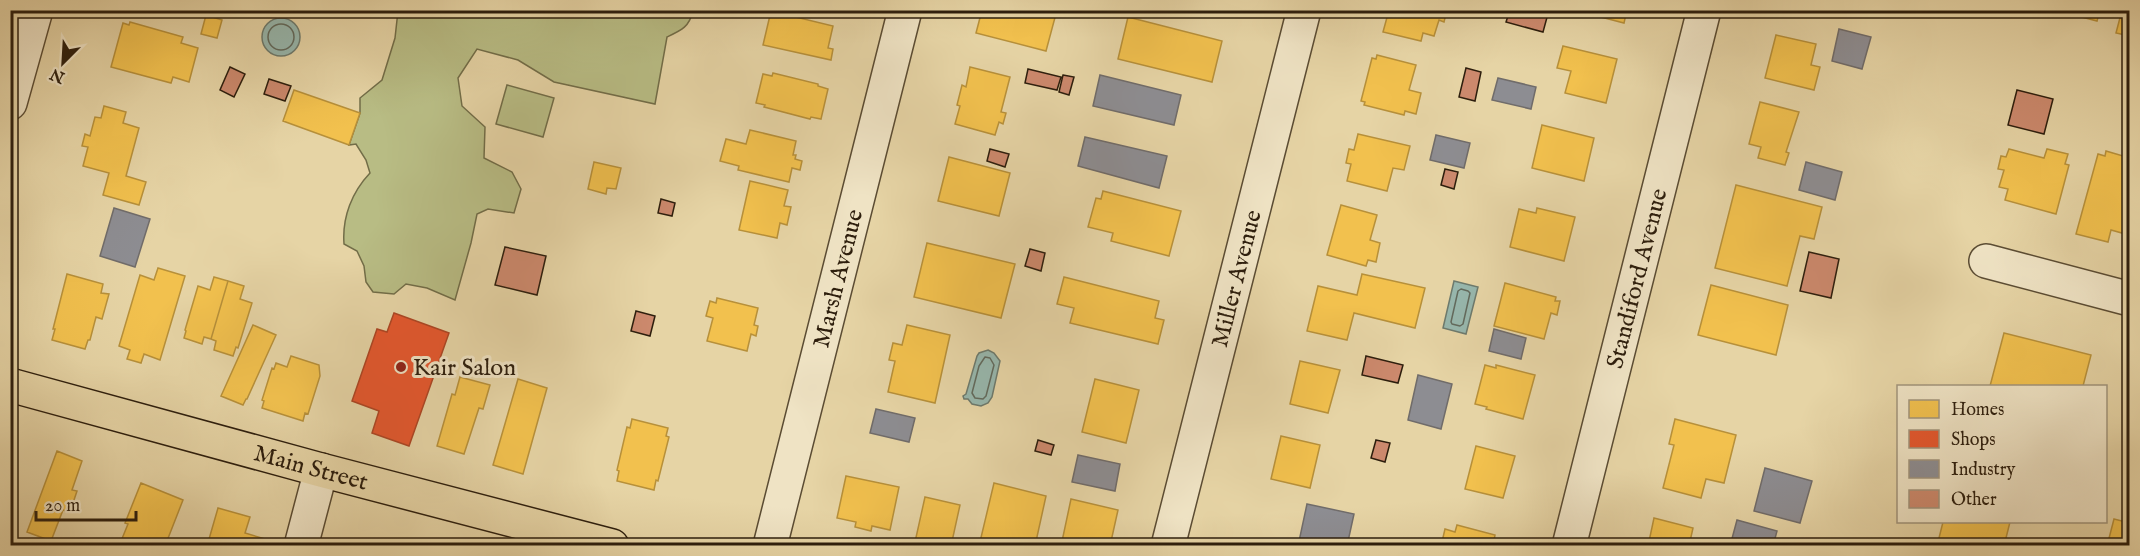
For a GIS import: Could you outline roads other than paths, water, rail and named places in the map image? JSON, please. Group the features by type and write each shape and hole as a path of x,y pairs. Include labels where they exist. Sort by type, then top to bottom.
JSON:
{"main road":[{"name":"Main Street","path":"10,385 603,544"}],"street":[{"path":"10,103 36,10"},
{"name":"Marsh Avenue","path":"770,546 905,10"},
{"name":"Miller Avenue","path":"1168,546 1304,10"},
{"name":"Standiford Avenue","path":"1569,546 1704,10"},
{"path":"1986,261 2130,300"},
{"path":"301,546 321,470"}],"water":[{"path":"281,18 294,24 300,37 294,50 281,56 268,50 262,37 268,24"},
{"path":"1454,281 1478,287 1466,334 1443,328"},
{"path":"988,350 994,353 1000,361 992,397 988,403 981,406 972,404 963,396 966,394 977,356"}],"place":[{"name":"Kair Salon","path":"401,367"}]}
